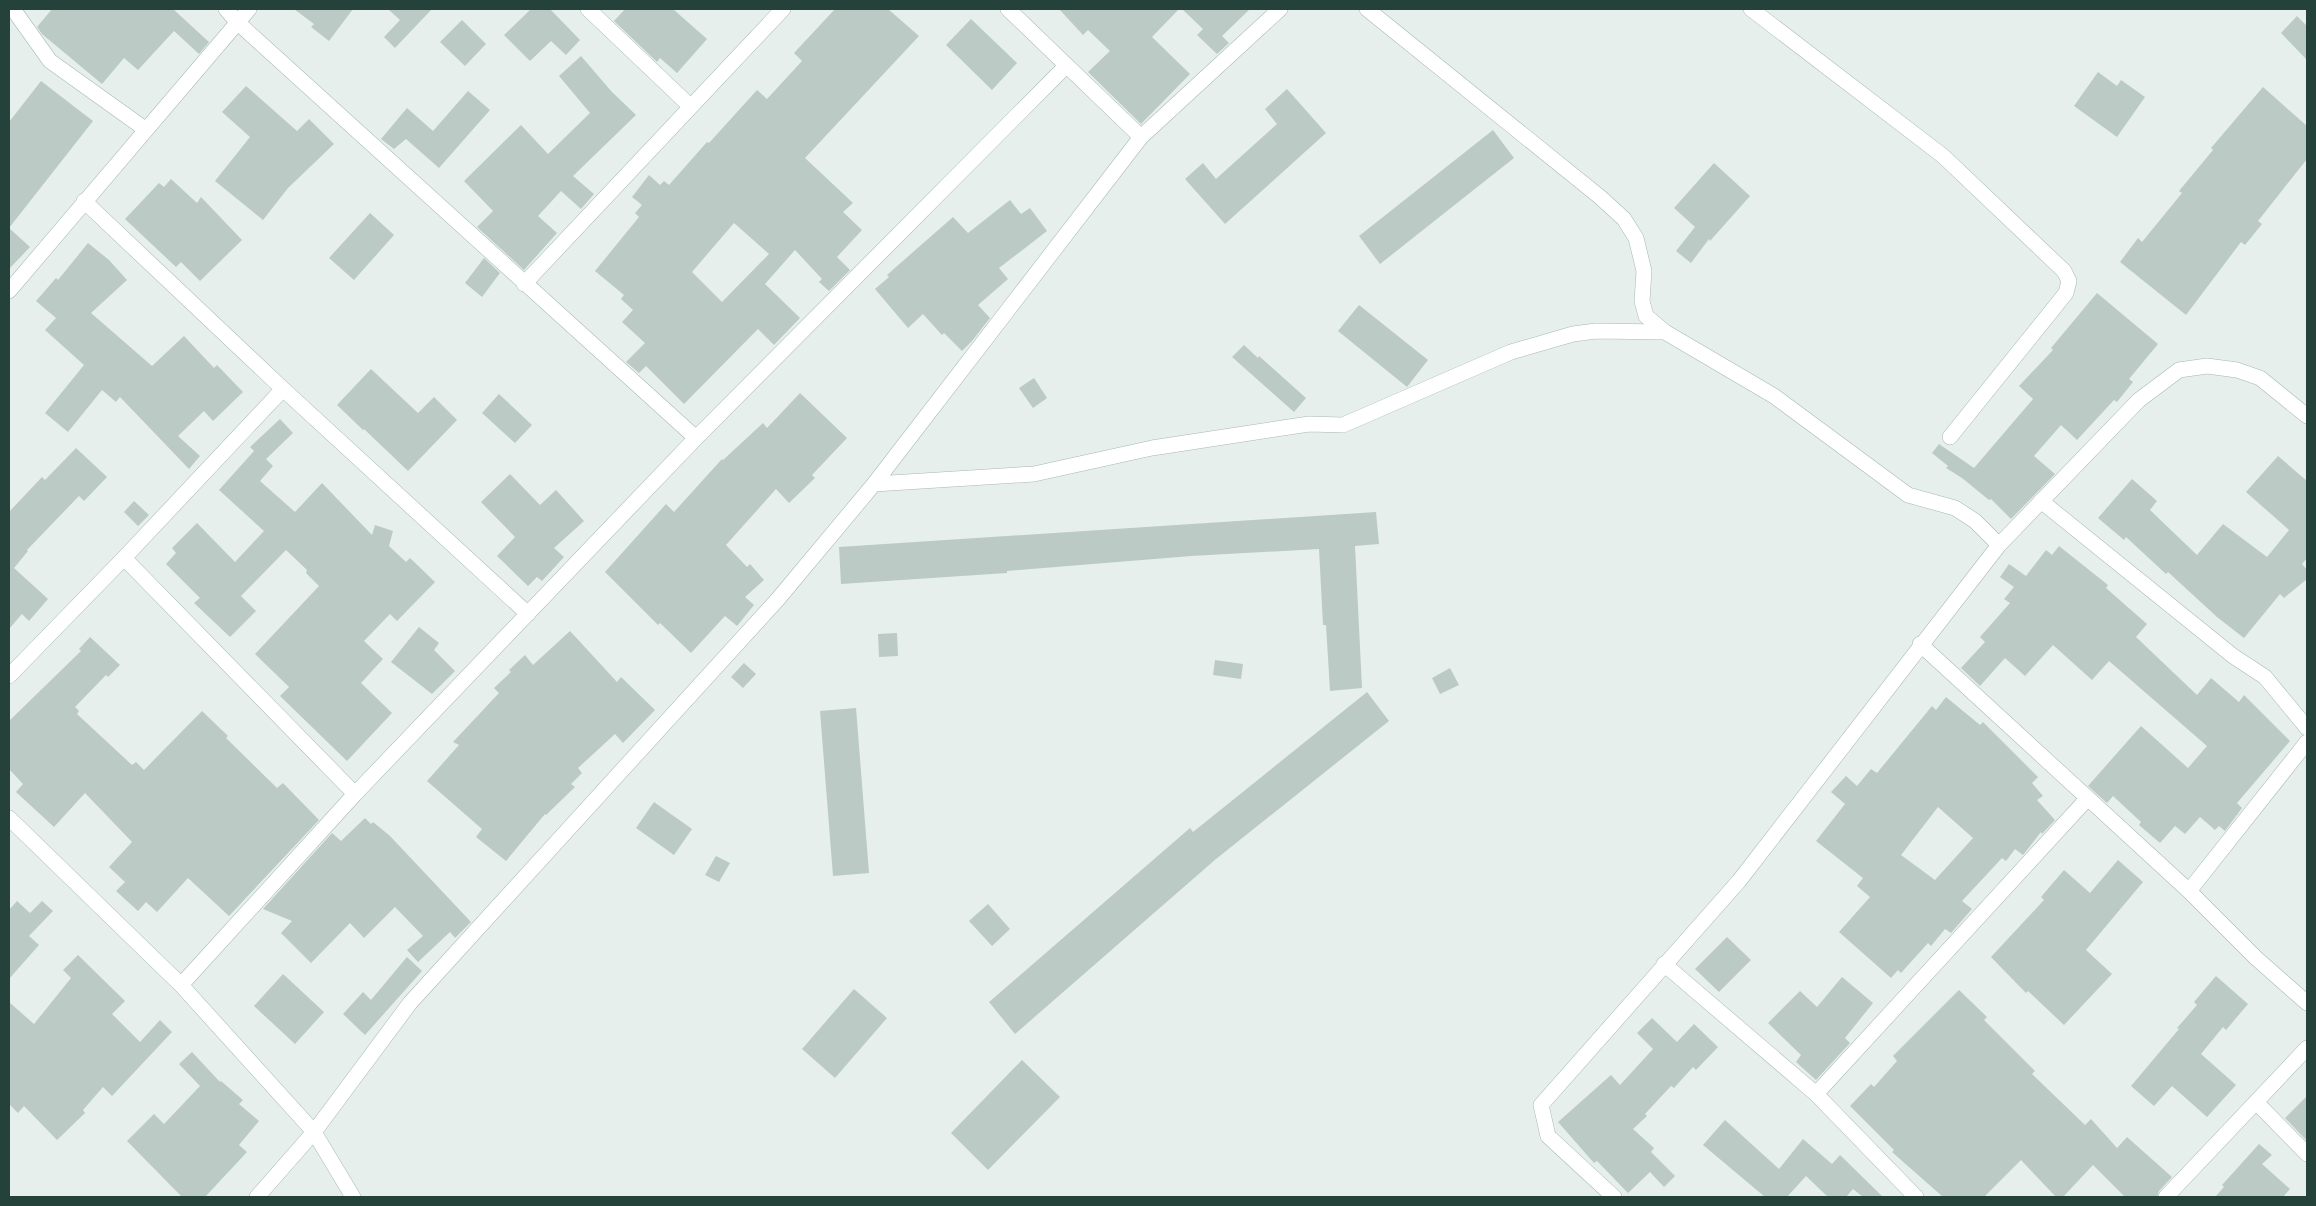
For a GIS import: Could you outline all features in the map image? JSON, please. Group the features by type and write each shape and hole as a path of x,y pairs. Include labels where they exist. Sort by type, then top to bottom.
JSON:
{"street":[{"path":"13,9 50,61 145,129"},
{"path":"226,9 237,22 524,284 696,438"},
{"path":"9,291 249,9"},
{"path":"588,9 690,106"},
{"path":"524,284 783,9"},
{"path":"1008,9 1141,138"},
{"path":"257,1197 314,1132 410,1003 778,599 874,484 1141,138 1280,9"},
{"path":"1367,9 1624,219 1636,238 1644,270 1642,301 1646,316 1666,332 1774,396 1908,495 1955,508 1975,521 1999,545"},
{"path":"1752,9 1943,156 2064,271 2069,281 2066,293 1950,436"},
{"path":"181,985 355,794 696,438 1066,66"},
{"path":"84,201 528,614"},
{"path":"874,484 1034,474 1152,448 1309,424 1343,425 1512,352 1572,334 1596,331 1666,332"},
{"path":"1614,1197 1548,1136 1541,1105 1739,881 1920,644 1999,545 2139,400 2179,370 2207,366 2238,370 2260,378 2307,416"},
{"path":"9,676 124,558 283,388"},
{"path":"2041,501 2233,656 2265,677 2307,728"},
{"path":"124,558 355,794"},
{"path":"1920,644 2087,799 2190,891 2256,958 2307,1003"},
{"path":"2190,891 2307,742"},
{"path":"1816,1094 2087,799"},
{"path":"9,818 181,985 314,1132 353,1197"},
{"path":"1664,964 1816,1094 1916,1197"},
{"path":"2166,1197 2307,1048"},
{"path":"2256,1102 2307,1154"}],"building":[{"path":"52,9 173,9 209,42 199,54 174,31 138,70 124,58 102,84 42,34 37,27"},
{"path":"294,9 353,9 329,41 311,27 314,24"},
{"path":"388,9 432,9 395,48 384,37 400,20"},
{"path":"531,9 550,9 580,40 566,55 551,41 530,61 504,35"},
{"path":"625,9 673,9 707,39 677,73 660,58 657,62 614,21"},
{"path":"835,9 888,9 919,36 805,158 853,203 843,212 862,230 837,257 850,270 829,291 819,282 822,279 795,250 765,284 800,318 774,345 758,329 684,404 646,366 639,373 626,362 645,343 622,322 633,310 621,299 624,295 595,271 639,217 635,213 642,205 632,197 649,175 660,185 664,181 669,185 757,90 767,99 802,61 794,53","holes":["734,223 769,254 722,302 692,272"]},
{"path":"1059,9 1179,9 1152,37 1190,74 1141,124 1088,72 1110,51 1088,30 1083,35"},
{"path":"1182,9 1250,9 1222,36 1229,43 1217,54 1197,35 1203,29"},
{"path":"2297,16 2307,26 2307,60 2281,33"},
{"path":"971,19 1017,63 992,90 946,45"},
{"path":"462,20 486,44 465,66 440,42"},
{"path":"581,56 612,92 636,115 573,176 594,194 581,209 561,191 538,216 557,233 524,270 477,227 493,211 464,181 521,125 548,154 590,113 559,76"},
{"path":"2098,72 2117,86 2121,80 2145,97 2117,137 2074,106"},
{"path":"41,81 93,121 9,228 9,122"},
{"path":"246,86 297,131 309,119 334,144 288,188 263,220 215,181 250,137 222,112"},
{"path":"2263,87 2307,126 2307,159 2258,221 2262,224 2245,245 2241,242 2186,315 2120,262 2138,238 2142,242 2182,193 2179,191 2213,150 2211,148"},
{"path":"1287,89 1326,133 1225,224 1185,179 1203,163 1216,179 1277,124 1265,109"},
{"path":"468,91 490,110 439,168 406,139 394,149 381,139 407,108 433,131"},
{"path":"1493,130 1514,158 1380,264 1359,236"},
{"path":"1714,163 1750,196 1710,241 1709,239 1691,263 1676,251 1695,227 1674,208"},
{"path":"171,179 197,203 201,197 242,240 200,281 181,262 176,267 125,219 159,183 164,187"},
{"path":"1010,200 1021,214 1030,208 1047,231 999,268 1008,279 978,305 990,318 972,341 962,351 944,333 942,335 923,314 908,328 875,289 889,277 887,275 953,217 968,233"},
{"path":"370,213 394,235 354,280 329,258"},
{"path":"9,228 30,247 9,269"},
{"path":"88,243 109,260 127,280 91,313 152,366 184,336 214,368 217,365 243,392 213,421 204,411 178,436 200,456 189,469 120,397 116,402 102,390 68,432 45,413 84,365 45,330 56,318 36,301 56,278 58,280"},
{"path":"484,258 500,273 482,297 465,283"},
{"path":"2097,293 2158,344 2129,379 2133,382 2117,402 2114,400 2077,440 2061,425 2034,456 2055,474 2011,519 1991,499 1989,500 1962,478 1946,468 1948,466 1932,453 1939,444 1974,468 2033,399 2019,386 2053,350 2051,348"},
{"path":"1359,305 1428,360 1407,387 1338,331"},
{"path":"1244,345 1306,398 1294,412 1232,357"},
{"path":"371,369 418,413 434,397 457,420 408,471 337,405"},
{"path":"1034,378 1047,398 1033,408 1019,388"},
{"path":"800,393 847,438 812,475 815,478 789,503 776,489 726,545 747,567 750,564 764,580 745,597 754,605 737,626 725,616 691,653 660,623 658,625 605,572 666,504 674,512 722,459 763,423 767,428"},
{"path":"499,394 532,425 515,443 482,413"},
{"path":"280,419 293,433 266,459 273,466 260,481 295,512 322,483 372,535 375,525 393,531 389,546 406,562 410,558 435,582 397,621 390,614 364,641 383,659 361,683 392,713 347,761 280,696 289,687 255,654 319,586 306,573 307,570 286,550 241,596 256,611 230,637 194,603 200,598 166,564 176,553 172,548 197,523 235,562 264,531 219,490 254,451 250,447"},
{"path":"76,448 107,477 84,501 79,496 27,550 14,568 48,599 29,621 22,614 9,629 9,512 42,477 45,480"},
{"path":"2278,456 2307,481 2307,558 2302,564 2307,570 2307,579 2284,598 2280,594 2244,638 2217,617 2168,572 2166,574 2126,537 2124,540 2098,518 2132,479 2157,501 2150,510 2197,555 2223,524 2267,557 2289,530 2246,492"},
{"path":"510,474 540,505 556,490 584,521 554,548 564,557 542,581 537,577 528,586 497,556 515,537 481,502"},
{"path":"134,501 149,515 138,526 124,512"},
{"path":"1376,512 1379,544 1355,546 1362,688 1330,691 1326,625 1323,625 1319,549 1191,556 1007,571 1007,573 841,584 839,547"},
{"path":"2059,546 2108,585 2106,588 2147,624 2136,637 2197,695 2211,678 2239,702 2244,695 2290,741 2237,803 2242,808 2225,831 2219,826 2215,830 2200,817 2185,834 2175,826 2160,843 2139,825 2141,822 2113,796 2107,803 2088,786 2141,726 2188,768 2207,746 2109,661 2092,680 2053,645 2025,676 2005,658 1980,686 1961,668 1985,642 1980,637 2010,603 2004,599 2014,587 2000,577 2009,564 2026,576 2046,550 2052,555"},
{"path":"419,627 439,643 434,650 455,671 432,694 391,662"},
{"path":"570,631 617,682 621,677 655,710 623,743 615,734 578,768 582,773 571,784 575,787 545,814 506,861 476,837 482,829 427,781 459,745 453,742 499,693 494,688 511,672 509,670 525,655 533,665"},
{"path":"897,633 898,656 879,657 878,634"},
{"path":"90,637 120,665 108,677 106,675 75,707 79,711 77,714 132,765 136,762 144,770 202,711 228,736 226,738 277,788 283,783 319,820 229,916 188,878 157,912 146,902 138,911 116,891 125,882 109,867 132,842 85,793 54,827 16,792 23,784 9,769 9,721 81,651 79,649"},
{"path":"1215,660 1243,664 1241,679 1213,675"},
{"path":"744,663 756,674 743,688 731,677"},
{"path":"1450,668 1459,685 1440,694 1432,678"},
{"path":"1367,692 1389,721 1216,859 1015,1034 989,1002 1190,828 1193,832"},
{"path":"1946,697 1980,725 1983,722 2038,777 2032,783 2043,796 2037,800 2055,820 2042,834 2041,832 2023,855 2015,849 2006,861 2002,858 1962,901 1972,909 1951,933 1945,929 1931,946 1928,943 1901,973 1898,970 1891,978 1839,932 1870,897 1857,886 1863,878 1816,841 1845,804 1831,792 1846,776 1857,786 1871,769 1877,773 1932,706 1936,710","holes":["1938,807 1973,838 1935,880 1901,855"]},
{"path":"856,708 869,873 833,876 820,711"},
{"path":"654,802 692,829 674,855 636,828"},
{"path":"365,818 390,836 471,922 455,938 450,932 418,962 407,950 423,936 395,907 364,938 350,923 311,963 281,933 292,921 263,909 332,833 341,841"},
{"path":"716,856 730,863 719,882 705,875"},
{"path":"2118,860 2143,882 2086,950 2112,974 2064,1025 2028,991 2026,993 1991,957 2044,900 2041,897 2064,870 2090,893"},
{"path":"17,901 30,913 42,901 53,911 29,936 39,945 9,979 9,910"},
{"path":"988,904 1010,929 992,946 969,921"},
{"path":"1727,937 1751,960 1719,992 1695,969"},
{"path":"78,955 125,1001 112,1014 140,1042 160,1020 172,1032 112,1096 103,1087 83,1110 85,1113 57,1140 24,1106 18,1113 9,1104 9,1002 34,1024 71,978 63,970"},
{"path":"407,957 422,971 365,1035 343,1014 363,992 371,1000"},
{"path":"283,974 324,1012 295,1044 254,1006"},
{"path":"2216,976 2248,1004 2226,1030 2223,1027 2201,1054 2236,1085 2207,1117 2172,1086 2154,1106 2131,1086 2179,1029 2177,1028 2197,1005 2194,1002"},
{"path":"1842,977 1873,1003 1845,1038 1850,1043 1816,1080 1796,1062 1801,1055 1768,1023 1800,991 1817,1007"},
{"path":"854,989 887,1018 835,1078 802,1049"},
{"path":"1959,990 1987,1017 1984,1020 2035,1071 2032,1074 2085,1125 2091,1119 2117,1148 2127,1137 2172,1177 2159,1191 2157,1197 2125,1197 2093,1165 2063,1197 2056,1197 2021,1160 1984,1197 1943,1197 1892,1152 1894,1150 1850,1106 1871,1084 1874,1087 1897,1061 1893,1056"},
{"path":"1652,1018 1677,1042 1694,1024 1718,1047 1696,1070 1693,1067 1674,1088 1671,1086 1645,1114 1647,1116 1633,1129 1654,1148 1651,1152 1675,1176 1664,1187 1650,1172 1628,1193 1597,1161 1594,1163 1558,1122 1611,1075 1620,1085 1653,1049 1637,1033"},
{"path":"192,1052 220,1082 243,1100 239,1104 259,1121 239,1145 247,1152 205,1197 182,1197 127,1141 154,1114 164,1124 200,1086 179,1064"},
{"path":"1022,1060 1060,1097 988,1170 951,1133"},
{"path":"2307,1096 2307,1141 2285,1118"},
{"path":"1725,1120 1779,1169 1803,1139 1832,1164 1840,1155 1883,1197 1863,1197 1853,1189 1846,1197 1828,1197 1806,1176 1787,1197 1765,1197 1703,1145"},
{"path":"2259,1144 2272,1155 2262,1164 2290,1189 2283,1197 2215,1197 2224,1187 2222,1185"}]}
